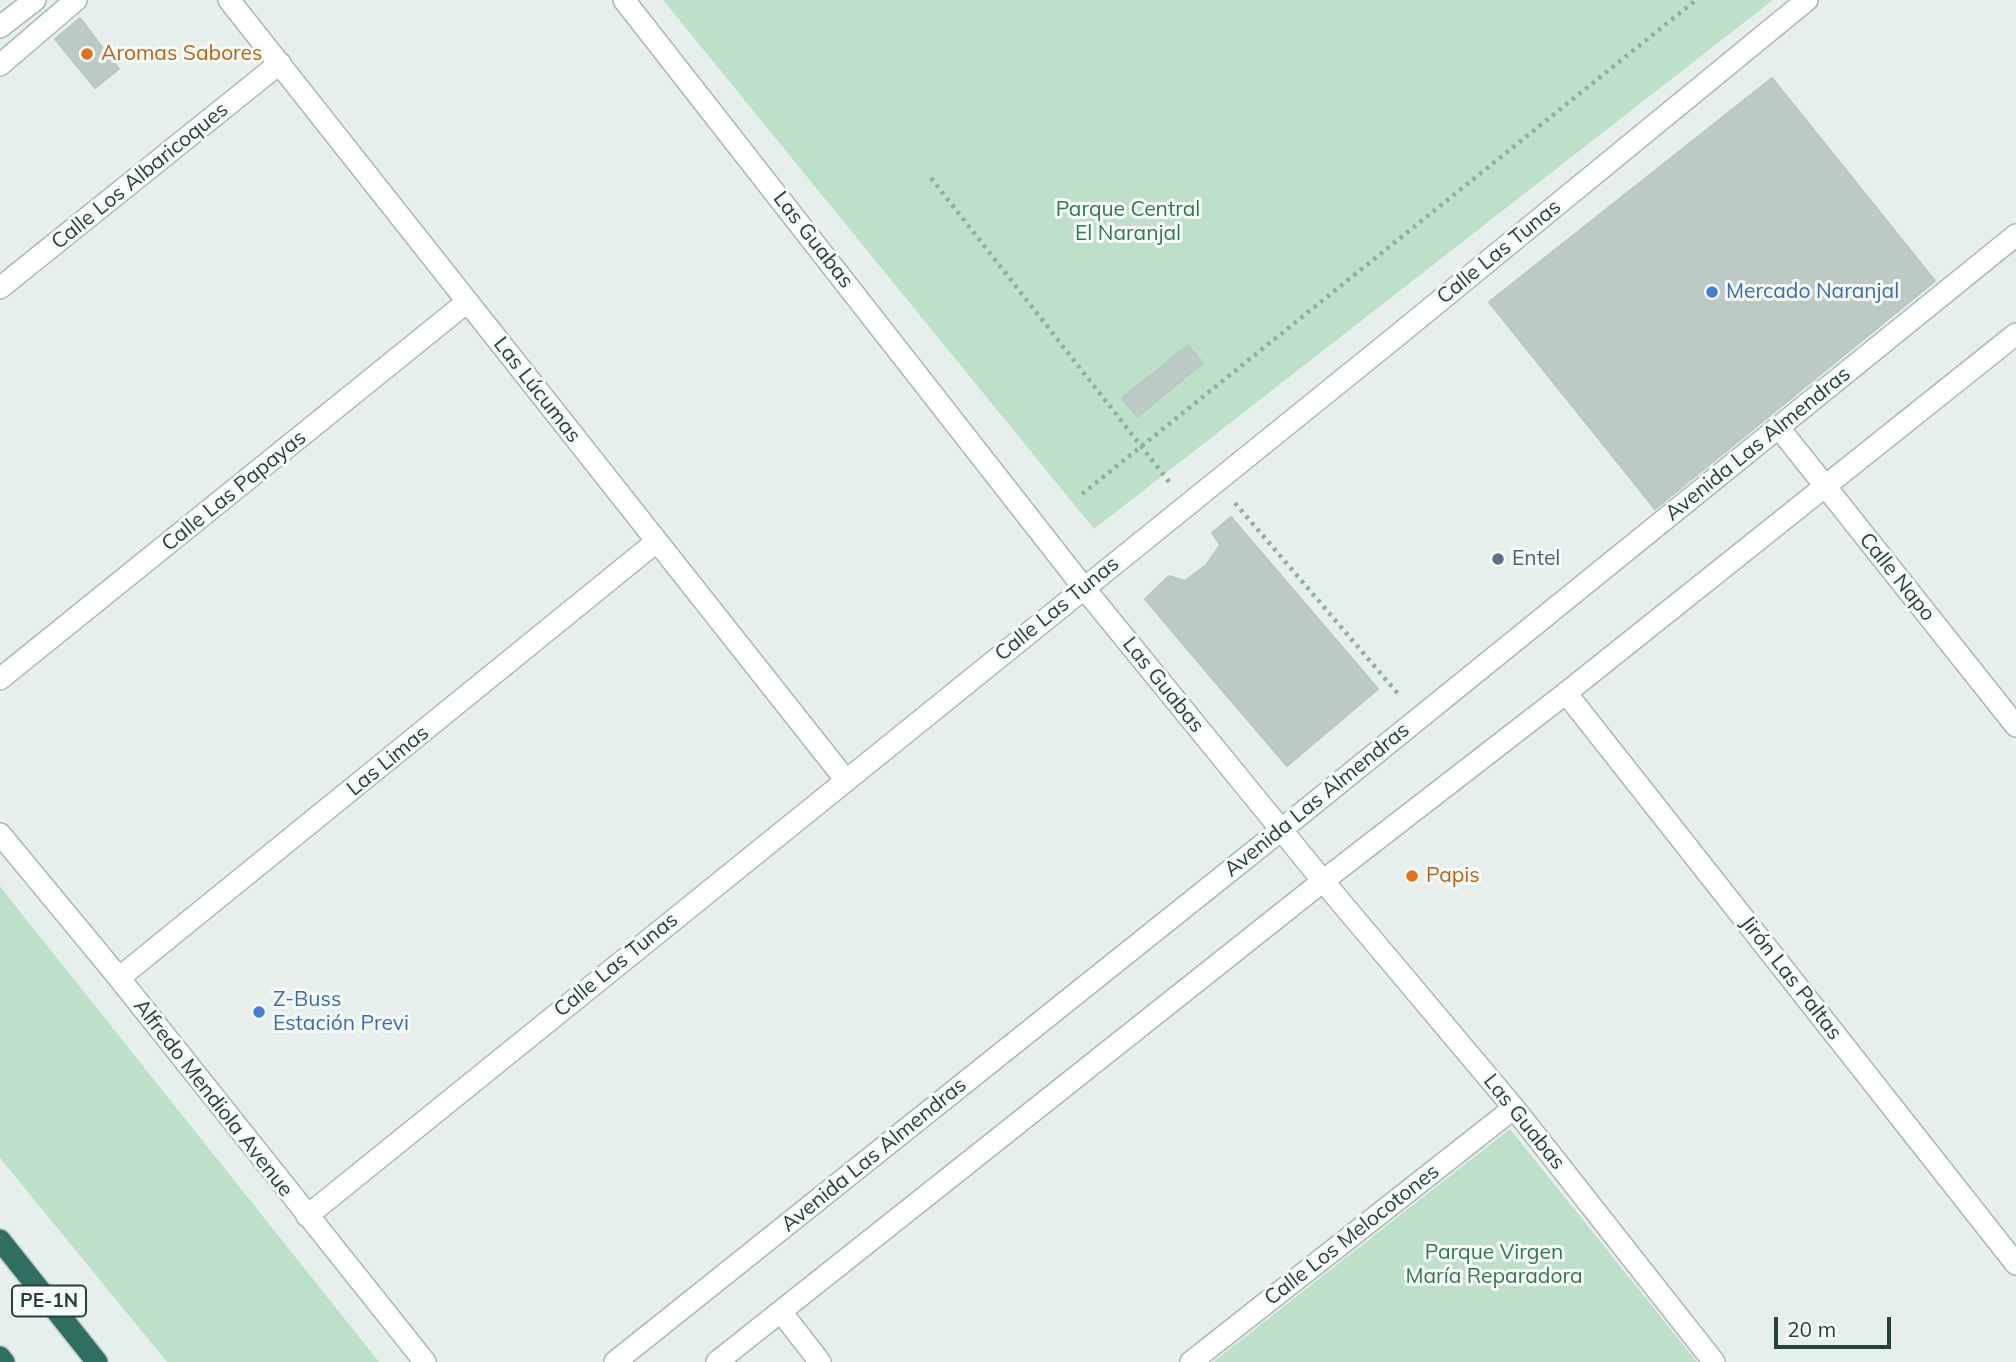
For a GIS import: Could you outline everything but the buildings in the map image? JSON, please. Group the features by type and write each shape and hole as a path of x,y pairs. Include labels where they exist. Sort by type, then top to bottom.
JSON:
{"highway":[{"name":"PE-1N","path":"0,1241 97,1362"},
{"path":"0,1357 4,1362"}],"street":[{"path":"0,27 34,0"},
{"path":"0,65 76,0"},
{"name":"Las Lúcumas","path":"229,0 845,779"},
{"name":"Las Guabas","path":"624,0 1084,587 1323,881 1514,1108 1714,1362"},
{"name":"Calle Las Tunas","path":"307,1216 845,779 1188,505 1807,0"},
{"name":"Calle Los Albaricoques","path":"0,288 281,63"},
{"name":"Avenida Las Almendras","path":"615,1362 1281,830 2016,235"},
{"name":"Calle Las Papayas","path":"0,680 467,302"},
{"path":"717,1362 1323,881 1566,693 2016,334"},
{"name":"Calle Napo","path":"1779,428 2016,726"},
{"name":"Las Limas","path":"119,978 656,542"},
{"name":"Jirón Las Paltas","path":"1566,693 2016,1264"},
{"name":"Alfredo Mendiola Avenue","path":"3,840 119,978 425,1362"},
{"name":"Calle Los Melocotones","path":"1191,1362 1514,1108"},
{"path":"781,1312 820,1362"}],"path":[{"path":"1082,494 1696,0"},
{"path":"931,178 1188,505"},
{"path":"1216,481 1418,718"}],"green space":[{"name":"Parque Central El Naranjal","path":"663,0 1773,0 1094,529"},
{"path":"0,886 379,1362 167,1362 0,1158"},
{"name":"Parque Virgen María Reparadora","path":"1510,1129 1697,1362 1213,1362"}],"place":[{"name":"Aromas Sabores","path":"87,54"},
{"name":"Mercado Naranjal","path":"1712,292"},
{"name":"Entel","path":"1498,559"},
{"name":"Papis","path":"1412,876"},
{"name":"Z-Buss Estación Previ","path":"259,1012"}]}
